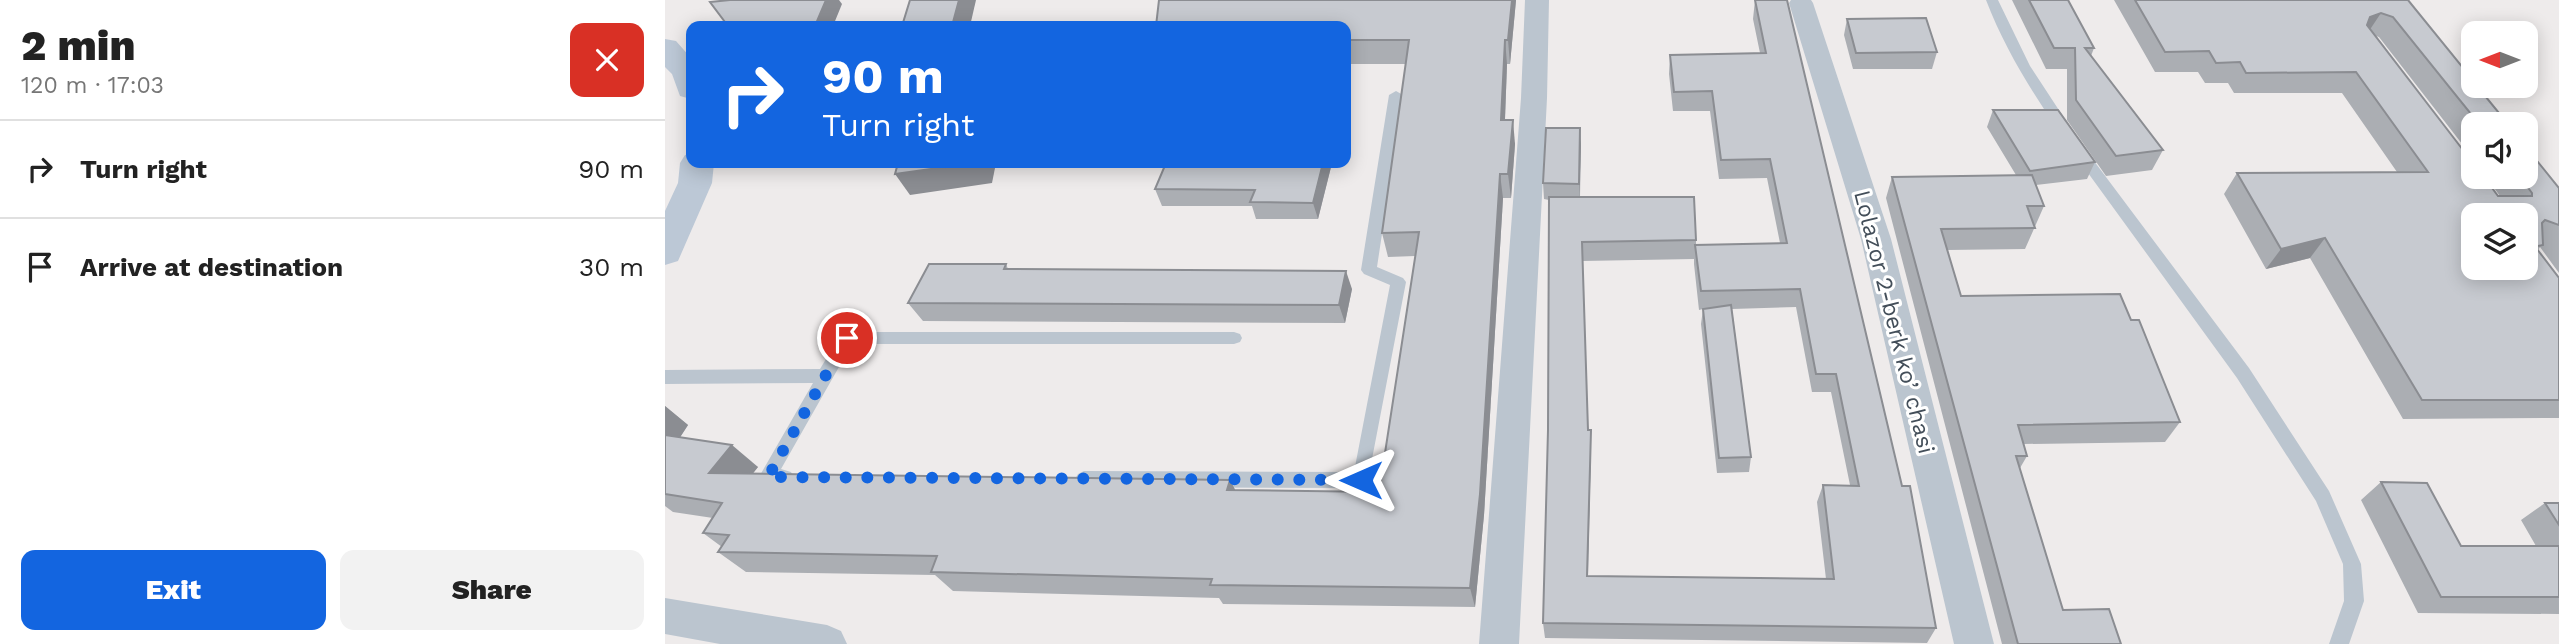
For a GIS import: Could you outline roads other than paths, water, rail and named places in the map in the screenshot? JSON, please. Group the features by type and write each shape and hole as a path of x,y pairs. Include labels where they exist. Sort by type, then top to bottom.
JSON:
{"main road":[{"path":"665,48 686,71"},
{"path":"665,253 695,183 696,168"}],"street":[{"path":"1499,644 1534,98 1537,0"},
{"name":"Lolazor 2-berk koʼchasi","path":"1801,3 1876,239 1974,644"},
{"path":"665,616 827,644"}],"lane":[{"path":"1992,0 2002,28 2038,91 2111,197 2243,373 2323,497 2353,564 2354,601 2339,644"},
{"path":"1071,478 1361,480 1398,282 1369,270 1396,94"},
{"path":"809,477 768,477 847,338 1234,338"},
{"path":"665,377 825,376"}]}
